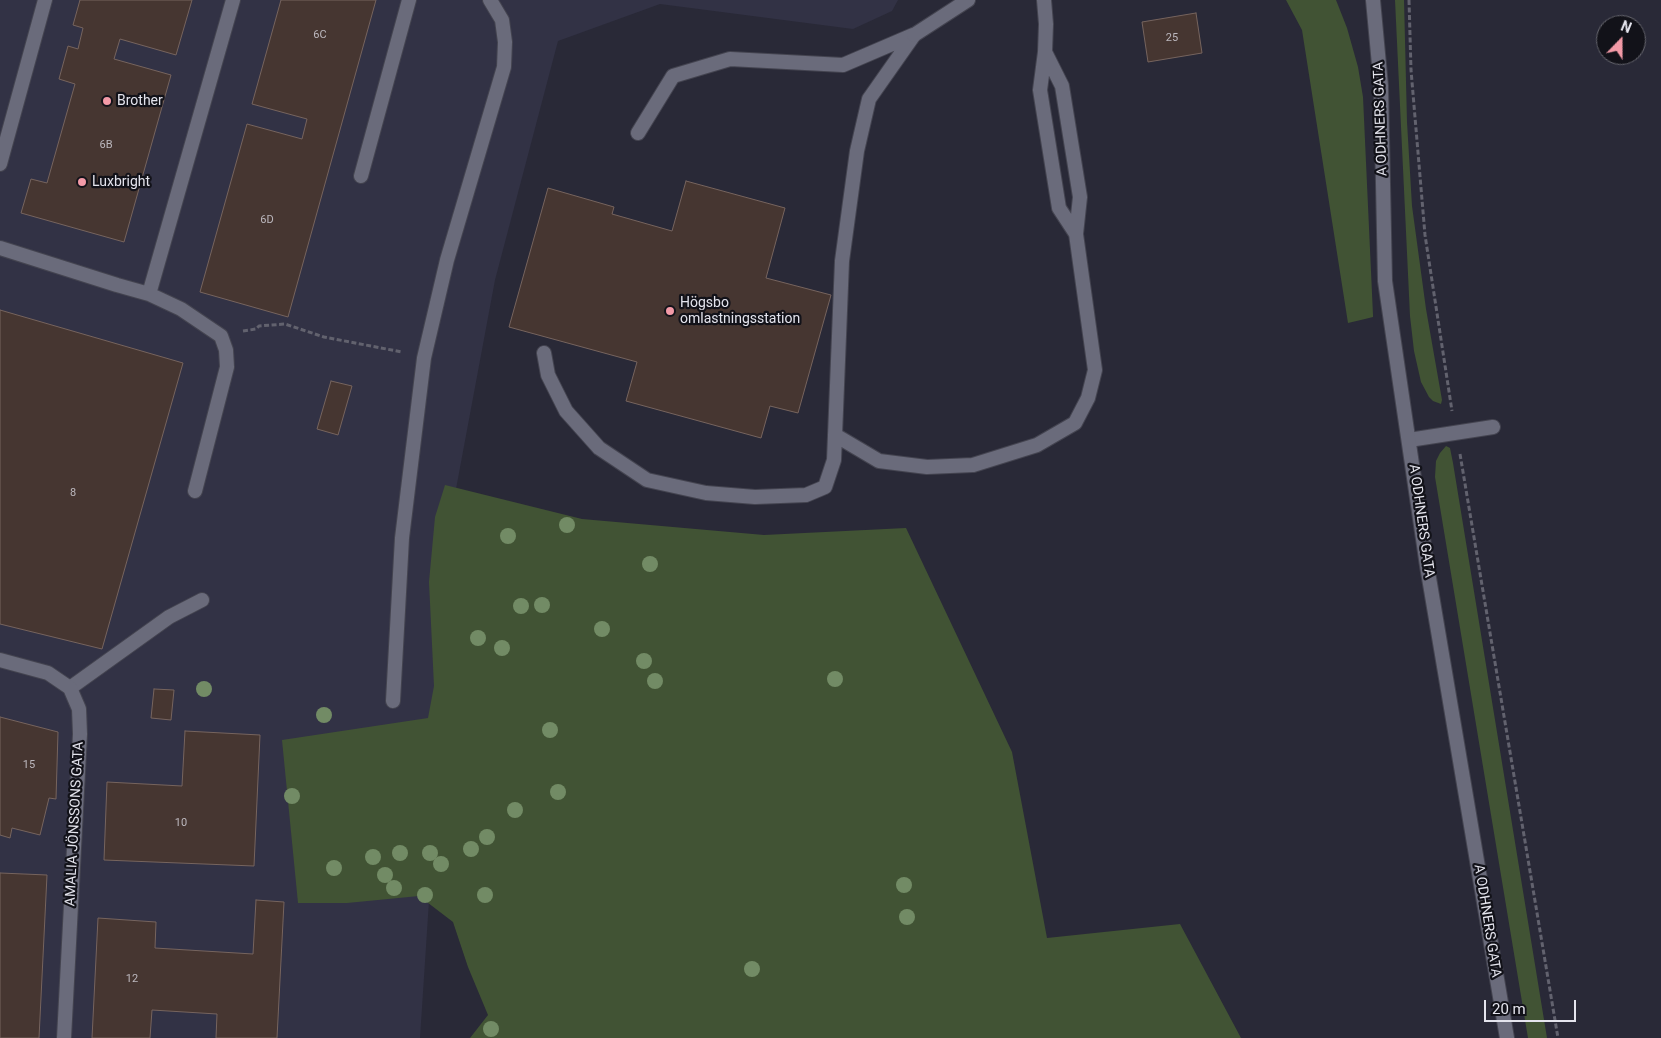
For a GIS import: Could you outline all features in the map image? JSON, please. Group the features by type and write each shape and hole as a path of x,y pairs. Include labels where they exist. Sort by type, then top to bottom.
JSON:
{"street":[{"path":"0,164 45,0"},
{"path":"149,294 233,0"},
{"path":"361,176 409,0"},
{"path":"393,702 402,538 424,358 446,260 504,67 505,42 502,20 490,0"},
{"path":"638,133 673,76 730,59 843,65 914,35 968,0"},
{"path":"1044,0 1046,24 1045,52 1040,90 1059,208 1076,234"},
{"name":"A ODHNERS GATA","path":"1373,0 1381,86 1385,281 1427,566 1507,1038"},
{"path":"544,353 548,375 566,411 599,448 647,480 706,493 755,496 806,495 825,487 834,460 842,261 857,151 869,98 914,35"},
{"path":"835,435 879,461 927,467 973,465 1037,445 1075,424 1088,398 1095,370 1076,234 1080,197 1062,86 1045,52"},
{"path":"0,248 149,294 181,308 221,336 226,350 227,367 195,491"},
{"path":"1408,440 1493,427"},
{"path":"0,660 48,674 70,688 169,617 202,600"},
{"name":"AMALIA JÖNSSONS GATA","path":"64,1038 80,734 79,709 70,688"}],"path":[{"path":"1409,0 1411,70 1425,235 1456,432 1558,1038"},
{"path":"221,336 256,329 260,326 285,324 324,336 395,351"}],"shaded area":[{"path":"0,0 898,0 892,11 853,29 660,4 558,41 495,280 456,489 420,1038 0,1038"}],"green space":[{"path":"1286,0 1336,0 1347,28 1358,67 1363,97 1373,317 1348,323 1302,30"},
{"path":"1395,0 1404,0 1407,122 1412,206 1426,309 1442,400 1441,404 1429,397 1421,382 1414,351 1410,316"},
{"path":"1446,446 1450,448 1453,463 1547,1038 1528,1038 1435,477 1436,461"},
{"path":"445,485 582,519 764,535 906,528 1012,752 1047,938 1180,924 1241,1038 470,1038 488,1015 468,967 453,922 419,896 347,903 298,903 282,740 428,718 434,686 429,582 435,517"}],"building":[{"path":"80,0 192,0 176,55 120,39 114,59 171,75 124,242 21,213 31,179 47,183 75,84 59,79 68,46 78,49 83,28 73,25"},
{"path":"281,0 376,0 288,317 200,292 247,124 302,139 307,119 252,104"},
{"path":"1196,13 1202,53 1148,62 1142,22"},
{"name":"Högsbo omlastningsstation","path":"686,181 785,208 766,278 831,295 798,413 770,406 761,438 626,401 637,362 509,327 548,188 614,207 612,214 672,231"},
{"path":"0,310 183,363 102,649 0,624"},
{"path":"331,381 352,386 338,435 317,429"},
{"path":"154,689 174,690 171,720 151,718"},
{"path":"0,717 58,732 56,799 49,798 40,835 12,828 10,838 0,835"},
{"path":"185,731 260,735 254,866 104,860 107,782 182,786"},
{"path":"0,873 47,875 39,1038 0,1038"},
{"path":"256,900 284,902 277,1038 216,1038 217,1014 152,1010 150,1038 92,1038 98,918 156,922 155,948 253,954"}],"place":[{"name":"Brother","path":"107,101"},
{"name":"Luxbright","path":"82,182"},
{"name":"Högsbo omlastningsstation","path":"670,311"}]}
